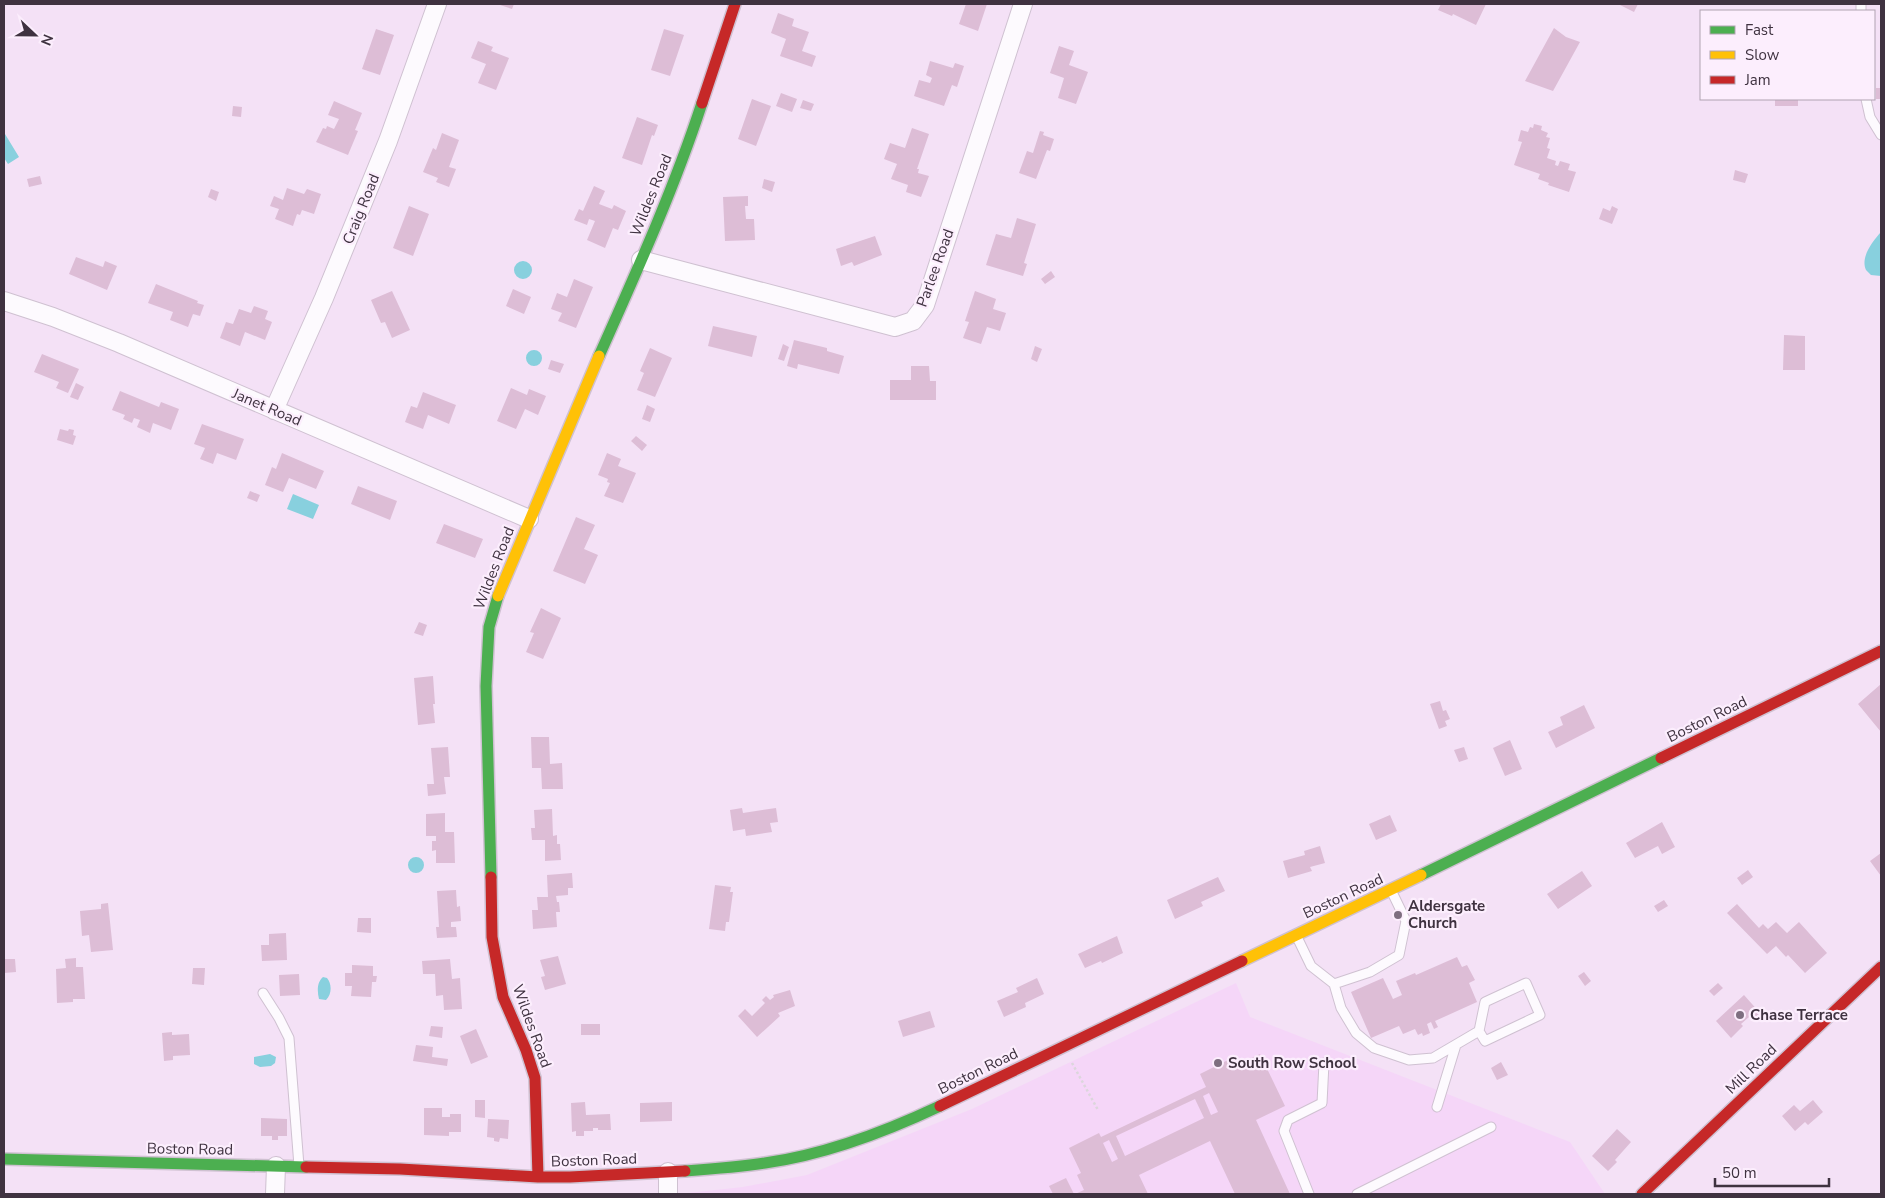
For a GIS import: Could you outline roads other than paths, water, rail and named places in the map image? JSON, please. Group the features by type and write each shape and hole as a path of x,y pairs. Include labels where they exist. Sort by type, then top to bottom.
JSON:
{"main road":[{"name":"Wildes Road","path":"538,1176 535,1078 526,1050 503,997 492,937 487,695 489,627 496,600 529,519 641,260 694,128 735,4"},
{"name":"Boston Road","path":"4,1159 400,1169 570,1177 715,1170 767,1163 816,1152 871,1134 933,1109 1391,890 1881,651"},
{"name":"Mill Road","path":"1642,1194 1881,967"}],"street":[{"name":"Craig Road","path":"274,410 324,298 388,141 437,4"},
{"name":"Parlee Road","path":"641,260 895,327 913,321 925,305 1023,4"},
{"name":"Janet Road","path":"4,301 53,317 529,519"},
{"path":"275,1194 276,1166"},
{"path":"668,1172 668,1194"}],"lane":[{"path":"1866,100 1870,117 1881,135"},
{"path":"1334,984 1370,972 1400,955 1406,921 1391,890"},
{"path":"1296,935 1311,966 1334,984 1342,1008 1356,1033 1374,1048 1409,1060 1433,1058 1479,1031 1485,1002 1526,983 1540,1015 1485,1041 1479,1031"},
{"path":"263,993 289,1038 299,1166"},
{"path":"1438,1107 1456,1045"},
{"path":"1309,1194 1284,1131 1288,1120 1322,1103 1324,1063"},
{"path":"1357,1194 1491,1127"}],"water":[{"path":"5,134 19,157 8,164 4,158"},
{"path":"1881,232 1881,276 1871,275 1866,270 1866,255"},
{"path":"523,261 529,264 532,270 529,276 523,279 517,276 514,270 517,264"},
{"path":"531,350 537,350 542,355 540,364 531,366 526,361 526,355"},
{"path":"293,494 319,505 313,519 287,509"},
{"path":"413,857 419,857 424,862 422,871 413,873 408,868 408,862"},
{"path":"323,977 329,980 330,986 330,992 326,1000 319,999 318,993 319,984"},
{"path":"270,1054 276,1057 275,1063 271,1066 260,1067 254,1064 254,1057"}],"place":[{"name":"Aldersgate Church","path":"1398,915"},
{"name":"Chase Terrace","path":"1740,1015"},
{"name":"South Row School","path":"1218,1063"}]}
